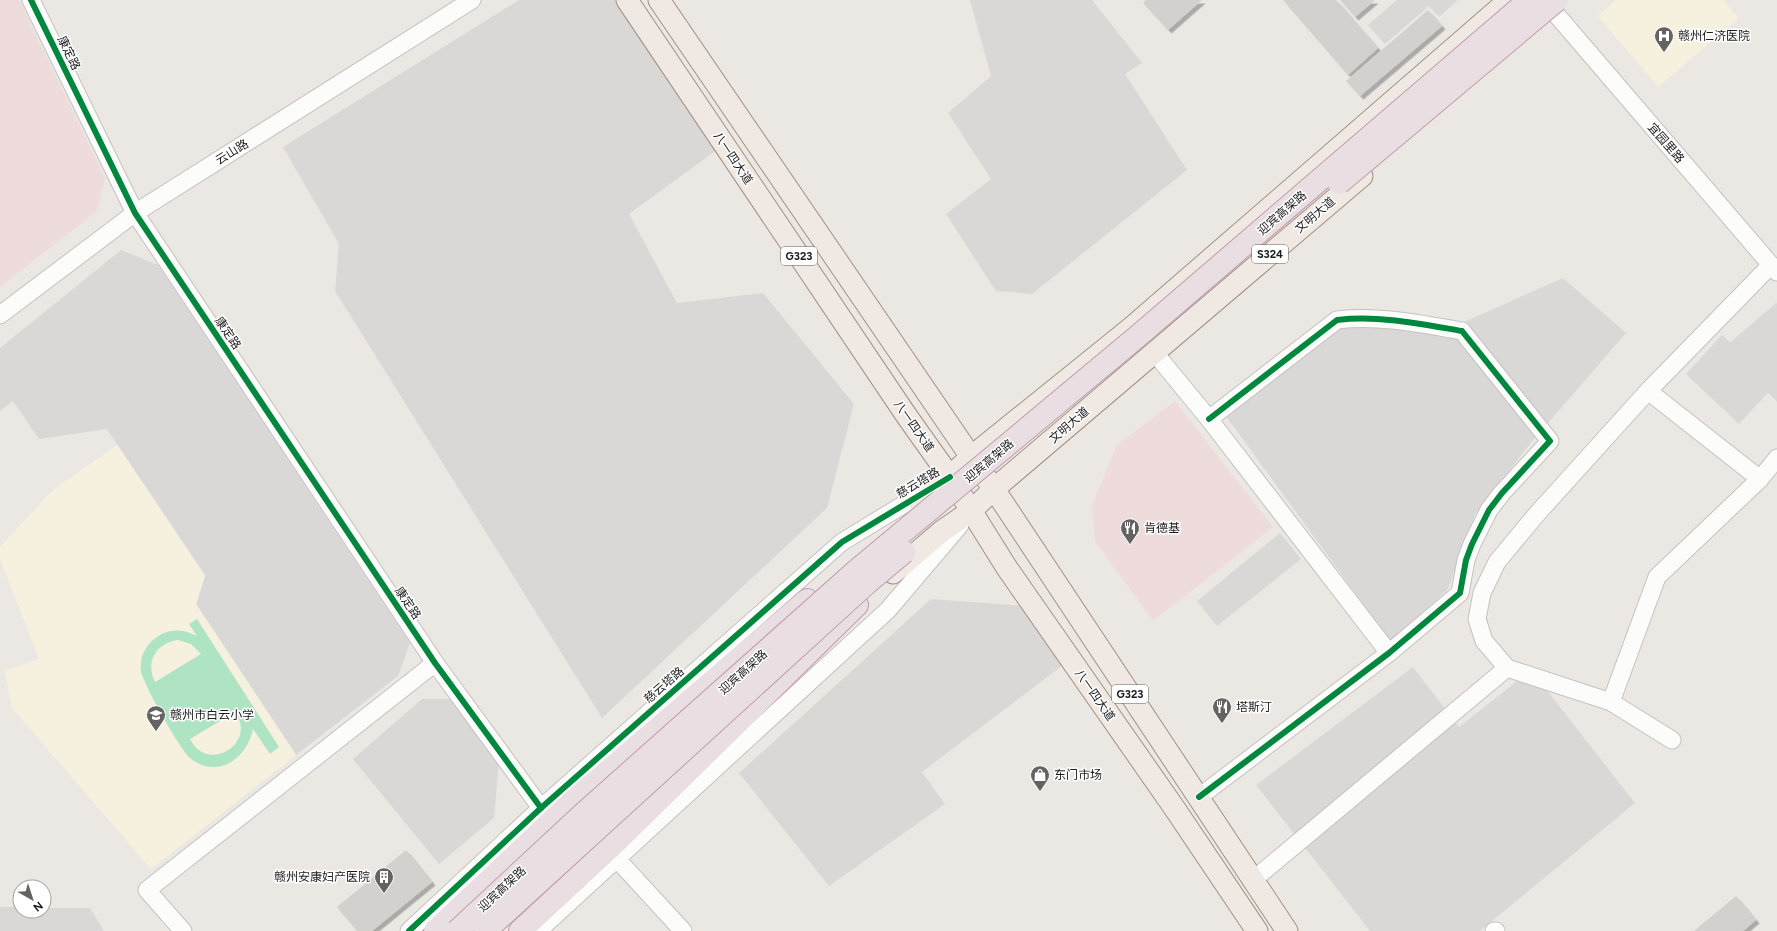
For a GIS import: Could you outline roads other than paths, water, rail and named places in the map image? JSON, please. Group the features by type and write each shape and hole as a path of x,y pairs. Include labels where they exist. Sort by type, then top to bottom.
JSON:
{"highway":[{"name":"迎宾高架路","path":"457,931 584,813 856,571 1138,336 1529,0"},
{"name":"迎宾高架路","path":"485,931 867,583 1561,4"},
{"path":"435,931 573,801 854,561"},
{"path":"520,931 616,842 873,590"}],"main road":[{"name":"八一四大道","path":"627,0 906,415 950,477 1007,568 1175,809 1257,931"},
{"name":"G323","path":"659,0 970,457 994,488 1287,931"},
{"name":"S324","path":"950,477 970,457 1131,328 1502,2"},
{"name":"文明大道","path":"971,511 994,488 1561,4"},
{"name":"慈云塔路","path":"444,931 854,561 950,477"},
{"path":"507,931 873,590 942,531 971,511"}],"street":[{"name":"康定路","path":"31,0 135,213 435,663 541,808"},
{"name":"云山路","path":"0,315 135,213 472,0"},
{"name":"宜园里路","path":"1561,4 1774,269"},
{"path":"1672,740 1611,702 1507,668 1484,641 1477,619 1482,593 1497,562 1536,515 1648,391 1774,269"},
{"path":"1199,797 1389,653 1460,593 1464,571 1472,544 1489,510 1502,493 1550,441 1462,331 1386,318 1355,318 1338,320 1209,419"},
{"path":"1154,352 1209,419 1389,653"},
{"path":"1648,391 1760,479"},
{"path":"1611,702 1657,577 1760,479 1777,458"},
{"name":"慈云塔路","path":"409,931 541,808 842,542 950,477"},
{"path":"538,931 888,610 971,511"},
{"path":"183,931 147,890 435,663"},
{"path":"1254,880 1507,668"},
{"path":"616,858 683,931"}],"place":[{"name":"赣州仁济医院","path":"1664,53"},
{"name":"肯德基","path":"1130,545"},
{"name":"塔斯汀","path":"1222,724"},
{"name":"赣州市白云小学","path":"156,732"},
{"name":"东门市场","path":"1040,792"},
{"name":"赣州安康妇产医院","path":"384,894"}]}
